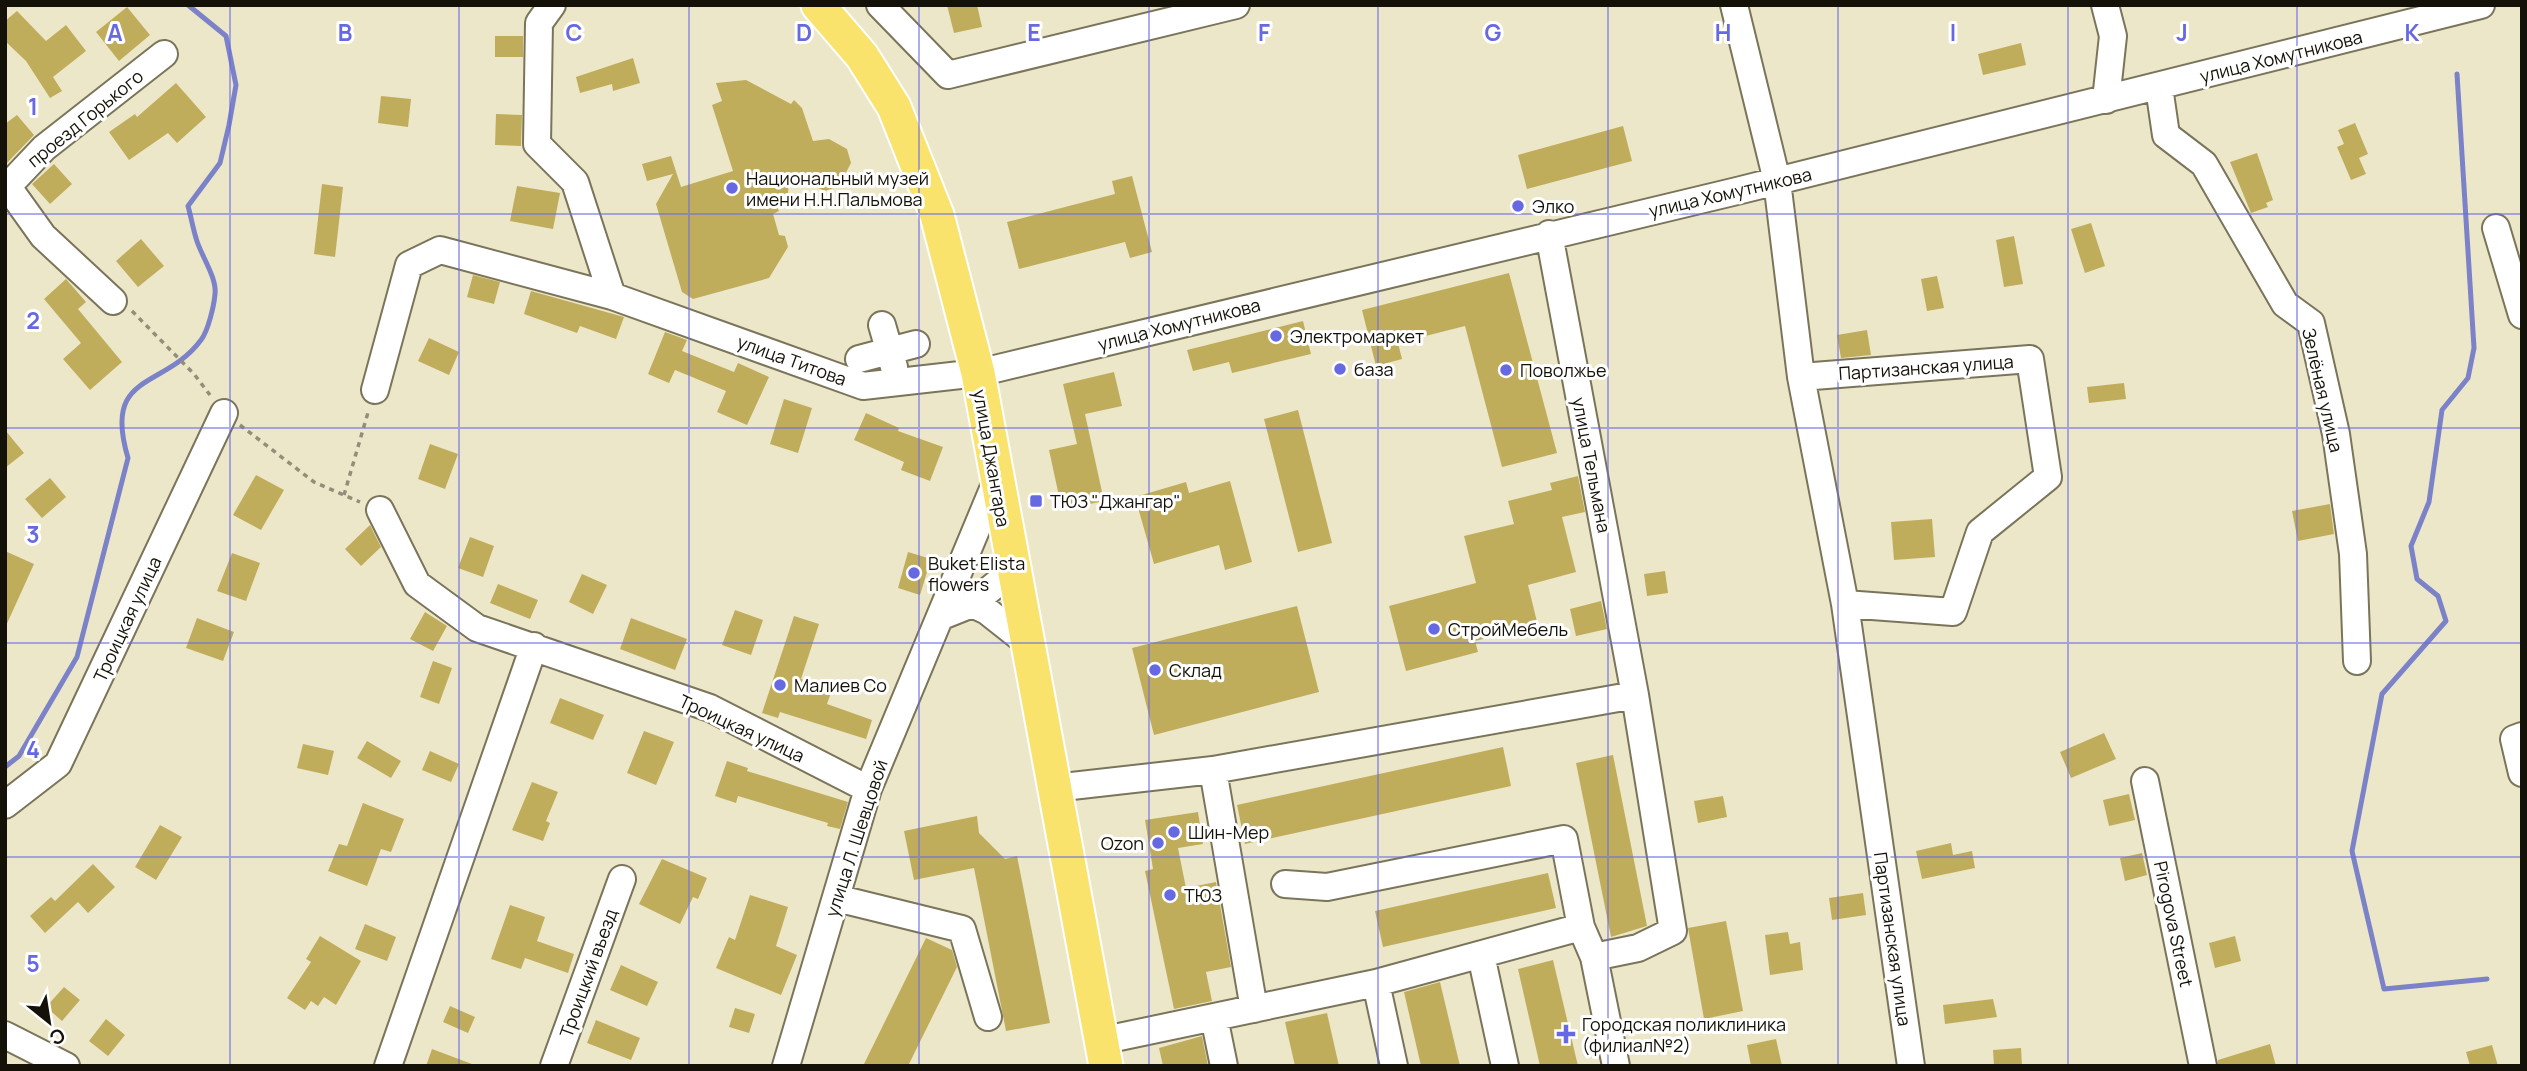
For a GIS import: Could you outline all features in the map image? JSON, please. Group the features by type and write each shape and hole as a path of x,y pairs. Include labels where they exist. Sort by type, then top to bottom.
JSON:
{"main road":[{"name":"улица Джангара","path":"818,5 862,56 894,107 917,159 937,215 978,373 1012,571 1103,1054"}],"street":[{"path":"552,5 538,23 537,144 575,182 612,296"},
{"path":"880,5 947,75 1236,5"},
{"name":"Партизанская улица","path":"1734,5 1777,181 1801,377 1845,604 1911,1066"},
{"path":"2105,5 2113,36 2106,100"},
{"name":"улица Хомутникова","path":"978,373 1777,181 2481,5"},
{"name":"проезд Горького","path":"113,301 43,236 7,185 44,148 164,54"},
{"name":"Зелёная улица","path":"2159,87 2166,135 2204,164 2285,304 2311,323 2336,433 2353,554 2357,661"},
{"path":"2496,228 2522,314"},
{"name":"улица Тельмана","path":"1549,234 1635,695 1673,931 1638,948 1594,957"},
{"name":"улица Титова","path":"375,390 409,265 440,250 612,296 863,386 978,373"},
{"path":"882,326 898,382"},
{"path":"859,359 916,344"},
{"name":"Партизанская улица","path":"1801,377 2031,359 2048,477 1980,532 1953,612 1845,604"},
{"name":"Троицкая улица","path":"5,805 58,764 224,412"},
{"name":"улица Л. Шевцовой","path":"786,1066 867,789 942,616 996,482"},
{"name":"Троицкая улица","path":"380,510 417,584 477,628 710,708 867,789"},
{"path":"942,616 972,604 1012,571"},
{"path":"972,604 987,611 1025,640"},
{"path":"388,1066 534,646"},
{"path":"1054,788 1213,770 1635,695"},
{"path":"2522,736 2514,738 2522,773"},
{"path":"1213,770 1254,1009"},
{"name":"Pirogova Street","path":"2145,781 2203,1066"},
{"path":"1284,884 1327,887 1564,839 1581,927 1594,957 1616,1066"},
{"name":"Троицкий въезд","path":"554,1066 621,879"},
{"path":"836,898 962,929 988,1017"},
{"path":"1103,1054 1214,1017 1376,983 1581,927"},
{"path":"1481,955 1505,1066"},
{"path":"1376,983 1394,1066"},
{"path":"1214,1017 1224,1066"},
{"path":"5,1035 66,1066"}],"path":[{"path":"113,301 124,304 188,368 224,412 314,482 380,510"},
{"path":"344,495 375,390"}],"building":[{"path":"947,5 977,5 982,27 954,33"},
{"path":"127,7 150,35 119,61 96,32"},
{"path":"17,11 46,41 66,25 86,51 53,77 62,91 50,98 26,61 5,41 5,21"},
{"path":"495,36 523,36 523,57 495,57"},
{"path":"2021,43 2026,65 1983,75 1978,54"},
{"path":"633,58 640,83 613,91 612,84 580,93 576,77"},
{"name":"Национальный музей имени Н.Н.Пальмова","path":"746,80 791,104 794,100 802,108 813,141 829,139 847,149 851,163 839,186 825,191 789,175 788,193 774,200 779,211 773,214 779,235 785,236 788,247 769,278 693,299 682,292 656,204 673,174 647,181 642,164 671,156 681,187 733,171 712,105 722,101 716,83"},
{"path":"176,83 206,117 177,143 168,133 129,160 109,132 135,114 137,117"},
{"path":"381,96 411,99 408,127 378,123"},
{"path":"496,114 522,115 521,146 495,145"},
{"path":"17,115 34,135 5,165 5,124"},
{"path":"2355,123 2368,154 2359,158 2366,174 2351,180 2337,147 2344,144 2338,130"},
{"path":"1623,126 1632,161 1527,189 1518,155"},
{"path":"2257,153 2273,200 2266,203 2268,207 2251,213 2230,162"},
{"path":"54,164 72,184 50,204 32,184"},
{"path":"1132,176 1152,252 1130,258 1125,242 1019,269 1007,222 1115,194 1112,181"},
{"path":"322,184 343,187 335,257 314,254"},
{"path":"517,186 560,193 553,229 510,221"},
{"path":"2091,223 2105,266 2085,273 2071,229"},
{"path":"2014,236 2023,284 2004,287 1996,240"},
{"path":"141,239 164,266 138,287 116,261"},
{"name":"Поволжье","path":"1509,273 1557,453 1502,467 1465,326 1398,343 1402,359 1376,366 1362,310"},
{"path":"473,275 500,282 494,304 467,297"},
{"path":"1937,276 1944,308 1927,311 1921,279"},
{"path":"66,279 86,302 78,309 122,362 90,390 63,359 81,343 44,299"},
{"path":"531,291 624,317 616,339 580,326 577,333 524,314"},
{"name":"Электромаркет","path":"1303,321 1311,354 1232,373 1229,362 1193,371 1187,350"},
{"path":"1867,330 1871,355 1841,358 1837,335"},
{"path":"665,332 687,340 682,351 734,372 738,363 769,377 747,425 717,412 726,391 675,370 669,383 648,374"},
{"path":"429,338 459,352 449,375 418,361"},
{"path":"1114,372 1122,406 1085,414 1104,501 1062,510 1049,450 1077,444 1063,384"},
{"path":"2124,383 2126,399 2089,403 2087,387"},
{"path":"784,399 812,408 798,453 770,444"},
{"path":"1298,410 1332,543 1298,552 1264,419"},
{"path":"866,413 899,428 898,431 943,447 930,481 901,470 904,462 854,440"},
{"path":"5,430 24,453 5,468"},
{"path":"430,444 458,454 445,489 418,479"},
{"path":"256,475 284,490 261,530 233,515"},
{"path":"1578,476 1585,512 1562,517 1576,572 1528,585 1538,626 1475,641 1478,652 1406,671 1389,606 1476,583 1464,536 1514,524 1508,501 1552,490 1550,483"},
{"path":"50,478 66,497 42,518 25,499"},
{"path":"1230,481 1252,562 1225,570 1219,545 1154,564 1135,497 1186,482 1189,493"},
{"path":"2330,504 2334,534 2298,541 2292,511"},
{"path":"1932,519 1935,557 1894,560 1891,522"},
{"path":"370,525 381,547 361,566 345,549"},
{"path":"470,537 494,546 483,577 458,568"},
{"path":"5,551 34,564 5,628"},
{"name":"Buket Elista flowers","path":"908,552 931,559 920,595 898,588"},
{"path":"232,553 260,563 246,601 217,591"},
{"path":"1665,571 1668,593 1647,596 1644,574"},
{"path":"582,574 607,585 593,614 569,602"},
{"path":"498,584 538,600 530,619 490,603"},
{"path":"1601,601 1607,629 1576,636 1570,609"},
{"path":"1297,606 1319,692 1154,735 1132,648"},
{"path":"735,610 763,620 751,655 722,645"},
{"path":"425,612 447,626 433,651 410,639"},
{"path":"794,616 819,624 801,679 832,690 827,704 872,720 866,739 780,712 778,718 762,713"},
{"path":"197,618 234,632 223,661 186,648"},
{"path":"631,618 687,639 675,670 620,649"},
{"path":"433,661 452,668 439,704 420,697"},
{"path":"560,698 604,715 593,740 550,723"},
{"path":"644,731 674,742 656,785 627,773"},
{"path":"2104,733 2116,759 2071,778 2060,752"},
{"path":"367,741 401,761 391,778 357,758"},
{"path":"303,744 334,751 328,775 297,768"},
{"path":"1503,747 1511,786 1245,844 1237,805"},
{"path":"430,751 459,764 451,782 422,770"},
{"path":"1613,755 1647,926 1611,937 1576,763"},
{"path":"727,761 748,768 747,771 848,802 840,829 738,796 736,803 715,796"},
{"path":"532,782 558,792 546,821 550,823 543,841 512,830"},
{"path":"2129,794 2135,820 2109,826 2103,800"},
{"path":"1723,796 1727,817 1698,823 1694,801"},
{"path":"363,803 404,819 391,852 381,849 367,886 328,871 339,844 347,846"},
{"path":"1198,812 1203,844 1178,848 1186,888 1216,882 1231,967 1206,972 1212,1001 1174,1009 1145,871 1153,869 1145,820"},
{"path":"977,816 979,833 1005,859 1017,856 1050,1023 1006,1031 974,868 914,880 904,831"},
{"path":"160,825 182,837 156,880 135,867"},
{"path":"1951,843 1953,855 1972,851 1975,868 1922,879 1916,851"},
{"path":"2142,853 2147,875 2125,881 2120,858"},
{"path":"662,859 707,878 698,899 693,897 680,924 639,904"},
{"path":"93,864 115,887 88,913 78,902 45,933 30,916 51,897 55,901"},
{"path":"1548,873 1556,908 1383,947 1375,911"},
{"path":"1863,893 1866,915 1832,920 1829,898"},
{"path":"750,895 788,907 776,946 797,955 781,995 716,968 729,937 735,940"},
{"path":"510,905 545,917 537,941 574,954 568,973 525,958 521,969 491,959"},
{"path":"1726,921 1743,1011 1704,1019 1688,928"},
{"path":"365,924 396,937 387,961 355,949"},
{"path":"1788,932 1790,944 1800,942 1803,970 1770,975 1765,935"},
{"path":"320,936 361,961 336,1005 324,997 318,1006 311,1001 305,1010 287,998 311,962 306,959"},
{"path":"2235,936 2241,961 2215,968 2209,943"},
{"path":"926,938 952,950 957,967 908,1066 863,1066"},
{"path":"1553,960 1578,1066 1540,1066 1518,969"},
{"path":"621,965 658,982 647,1006 610,990"},
{"path":"1440,982 1460,1066 1421,1066 1404,992"},
{"path":"64,987 80,1000 62,1021 46,1007"},
{"path":"1993,999 1997,1017 1945,1024 1943,1005"},
{"path":"450,1006 475,1017 468,1033 443,1022"},
{"path":"735,1008 755,1014 749,1033 729,1027"},
{"path":"1327,1013 1339,1066 1295,1066 1285,1022"},
{"path":"106,1019 125,1035 108,1056 89,1041"},
{"path":"596,1020 640,1038 631,1060 587,1043"},
{"path":"1202,1036 1208,1066 1163,1066 1159,1048"},
{"path":"1776,1039 1782,1066 1751,1066 1747,1045"},
{"path":"2270,1044 2276,1066 2218,1066 2218,1060"},
{"path":"2492,1045 2498,1066 2470,1066 2466,1052"},
{"path":"2021,1048 2022,1066 1994,1066 1993,1050"},
{"path":"432,1049 472,1064 472,1066 426,1066"}],"waterway":[{"path":"5,767 19,756 77,657 128,458 122,430 123,410 130,396 141,385 186,356 201,340 212,311 215,287 198,244 188,206 220,163 236,85 226,36 188,5"},
{"path":"2457,74 2474,348 2468,378 2442,410 2429,502 2411,546 2417,579 2438,596 2446,621 2382,694 2352,851 2384,989 2487,979"}],"place":[{"name":"Национальный музей имени Н.Н.Пальмова","path":"732,188"},
{"name":"Элко","path":"1518,206"},
{"name":"Электромаркет","path":"1276,336"},
{"name":"база","path":"1340,369"},
{"name":"Поволжье","path":"1506,370"},
{"name":"ТЮЗ \"Джангар\"","path":"1036,501"},
{"name":"Buket Elista flowers","path":"914,573"},
{"name":"СтройМебель","path":"1434,629"},
{"name":"Склад","path":"1155,670"},
{"name":"Малиев Со","path":"780,685"},
{"name":"Шин-Мер","path":"1174,832"},
{"name":"Ozon","path":"1158,843"},
{"name":"ТЮЗ","path":"1170,895"},
{"name":"Городская поликлиника (филиал№2)","path":"1566,1034"}]}
